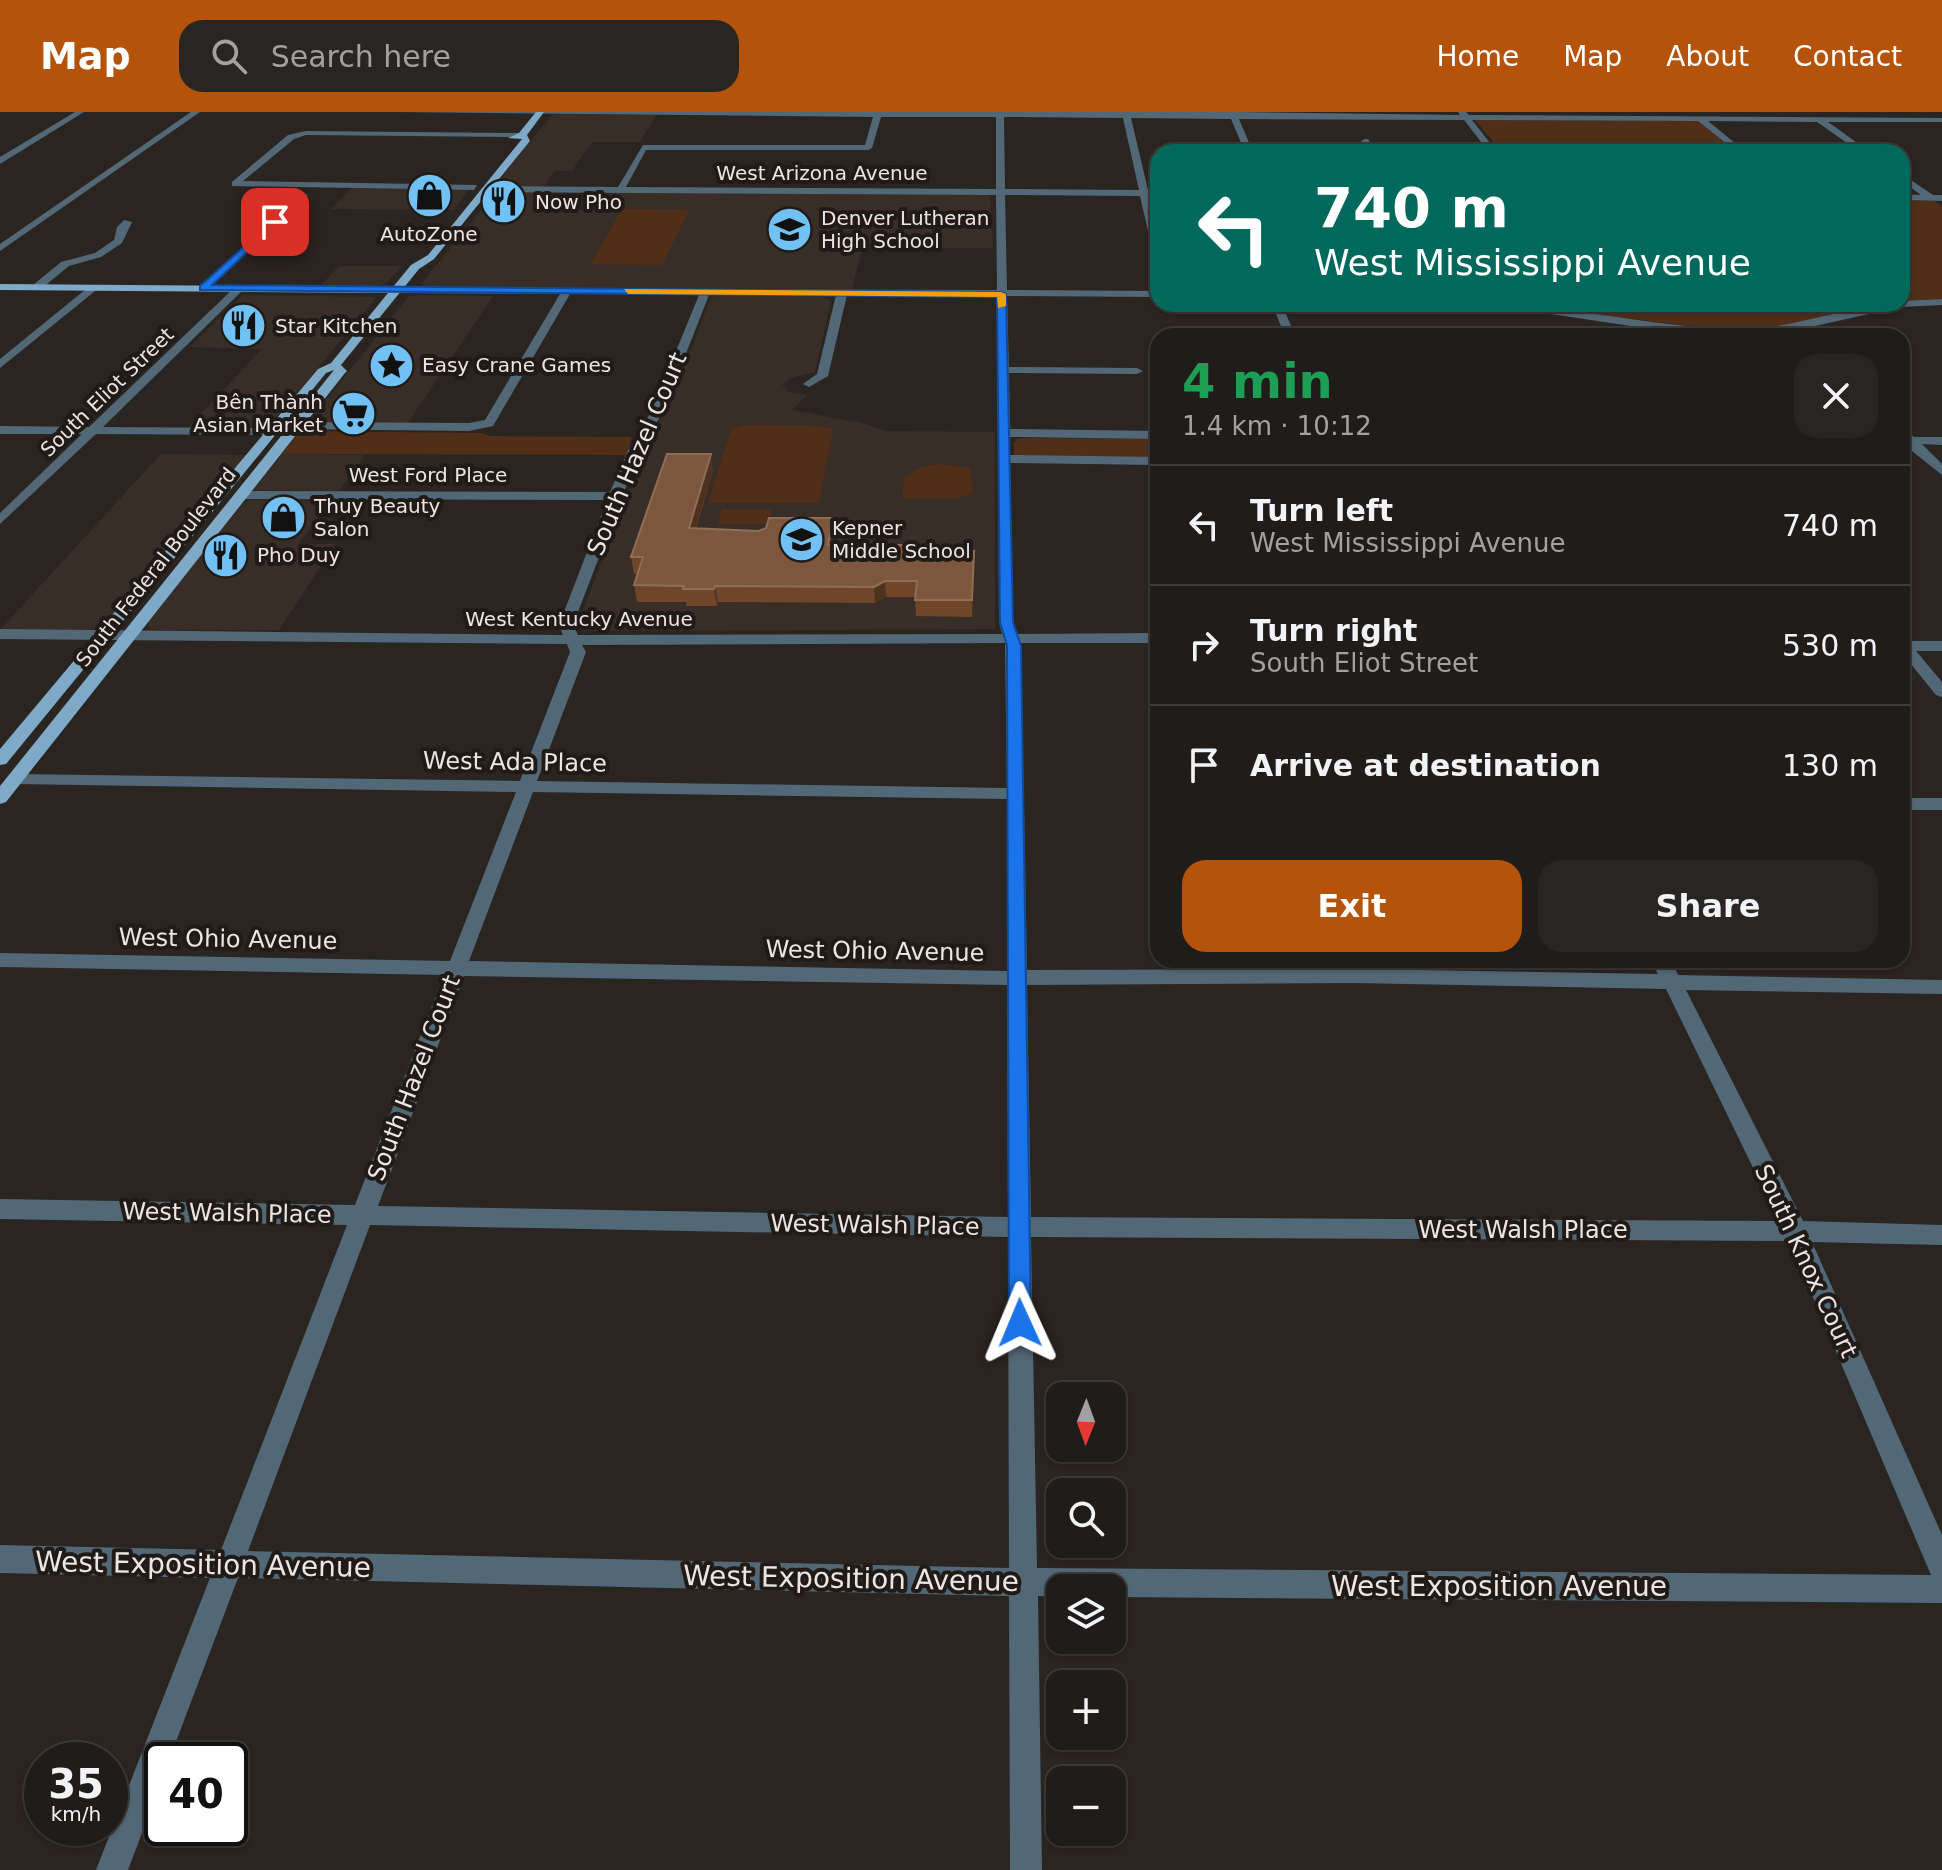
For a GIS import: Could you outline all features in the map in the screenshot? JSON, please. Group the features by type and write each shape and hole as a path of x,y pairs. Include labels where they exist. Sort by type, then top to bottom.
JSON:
{"main road":[{"name":"South Federal Boulevard","path":"505,146 511,139 522,135 540,112"},
{"name":"South Federal Boulevard","path":"0,760 322,371 335,365 415,267 413,261 527,139 522,135"},
{"name":"South Federal Boulevard","path":"480,188 490,167"},
{"path":"0,287 395,290"},
{"name":"South Federal Boulevard","path":"0,798 341,371 335,365"}],"street":[{"path":"0,161 80,112"},
{"path":"0,248 196,112"},
{"path":"401,112 1696,115 1940,121"},
{"path":"1809,112 1855,144"},
{"path":"1923,112 1940,121"},
{"path":"621,189 643,147 868,148 878,114"},
{"path":"1000,114 1006,622 1014,646 1026,1870"},
{"path":"1233,114 1246,144"},
{"path":"1464,114 1487,144"},
{"path":"1126,115 1150,216"},
{"path":"1696,115 1732,144"},
{"name":"West Arizona Avenue","path":"522,135 306,133 291,137 235,184 1150,193"},
{"path":"1910,182 1936,198"},
{"path":"204,288 304,195"},
{"path":"1910,197 1936,198"},
{"path":"37,287 65,264 98,255 119,241 122,227 127,222"},
{"path":"0,365 95,287"},
{"name":"South Eliot Street","path":"0,520 239,289"},
{"path":"395,290 1150,294"},
{"path":"296,426 482,425 493,419 567,291"},
{"name":"South Hazel Court","path":"112,1870 578,652 566,625 635,448 657,412 705,292"},
{"path":"809,384 822,376 842,293"},
{"path":"1910,304 1942,302"},
{"path":"1920,303 1934,315"},
{"path":"1555,312 1691,328"},
{"path":"1809,328 1870,312"},
{"path":"1639,322 1644,328"},
{"path":"1002,370 1137,371"},
{"path":"0,430 273,432"},
{"path":"1002,433 1150,435"},
{"path":"1910,438 1942,441"},
{"path":"1910,442 1942,471"},
{"path":"1002,459 1150,461"},
{"name":"West Ford Place","path":"241,495 615,496"},
{"name":"West Kentucky Avenue","path":"0,634 573,640 1150,638"},
{"path":"1910,645 1942,646"},
{"path":"1910,653 1942,692"},
{"name":"West Ada Place","path":"15,779 1014,794"},
{"path":"1910,804 1942,804"},
{"name":"West Ohio Avenue","path":"0,960 1017,979 1665,970 1942,987"},
{"name":"South Knox Court","path":"1665,970 1796,1231 1942,1567"},
{"name":"West Walsh Place","path":"0,1209 1018,1227 1796,1231 1942,1235"},
{"name":"West Exposition Avenue","path":"0,1559 1024,1582 1942,1589"}],"shaded area":[{"path":"552,115 656,115 640,142 592,142 572,171 554,171 543,188 494,186"},
{"path":"1475,120 1698,121 1727,144 1495,144"},
{"path":"352,188 469,190 453,210 331,209"},
{"name":"Denver Lutheran High School","path":"496,192 549,192 537,209 599,210 610,193 990,195 993,248 862,248 852,289 424,287 422,283"},
{"path":"1910,200 1934,201 1942,206 1942,299 1910,301"},
{"path":"622,209 689,210 662,265 591,264"},
{"path":"339,266 402,266 386,283 378,286 320,286"},
{"path":"243,295 377,297 268,428 187,428 262,349 190,347"},
{"path":"493,296 407,424 317,423 311,419 408,297"},
{"path":"711,297 822,297 831,301 815,372 791,378 782,384 788,392 807,395 792,410 862,423 886,431 995,432 995,629 585,631 579,627 578,622 653,433 676,389"},
{"path":"1575,312 1845,312 1797,325 1756,328 1690,326"},
{"path":"743,425 820,426 833,429 819,503 708,503 731,429"},
{"path":"300,431 632,437 626,455 282,454"},
{"path":"1017,439 1150,439 1150,460 1014,456"},
{"path":"161,454 246,455 110,622 101,628 87,630 0,630"},
{"path":"282,454 365,455 339,491 253,490"},
{"path":"938,464 971,468 972,493 960,498 902,498 904,477 922,467"},
{"path":"250,500 329,501 299,544 335,544 279,630 150,630 148,622 242,504"},
{"path":"722,509 772,510 768,524 718,524"}],"building":[{"name":"Kepner Middle School","path":"667,454 711,454 689,528 759,531 766,528 769,518 833,518 828,545 835,545 834,550 870,550 870,545 906,545 906,550 974,551 972,600 915,600 917,581 885,581 874,587 715,586 714,589 683,589 684,586 634,585 643,557 631,557"}],"slow traffic":[{"path":"628,291 1001,294 1001,306"}],"place":[{"name":"AutoZone","path":"429,195"},
{"name":"Now Pho","path":"504,202"},
{"name":"Denver Lutheran High School","path":"790,229"},
{"name":"Star Kitchen","path":"244,326"},
{"name":"Easy Crane Games","path":"391,365"},
{"name":"Bên Thành Asian Market","path":"354,414"},
{"name":"Thuy Beauty Salon","path":"283,517"},
{"name":"Kepner Middle School","path":"801,539"},
{"name":"Pho Duy","path":"226,555"}],"route":[{"path":"275,222 204,288 1001,294 1006,622 1014,646 1020,1323"}]}
